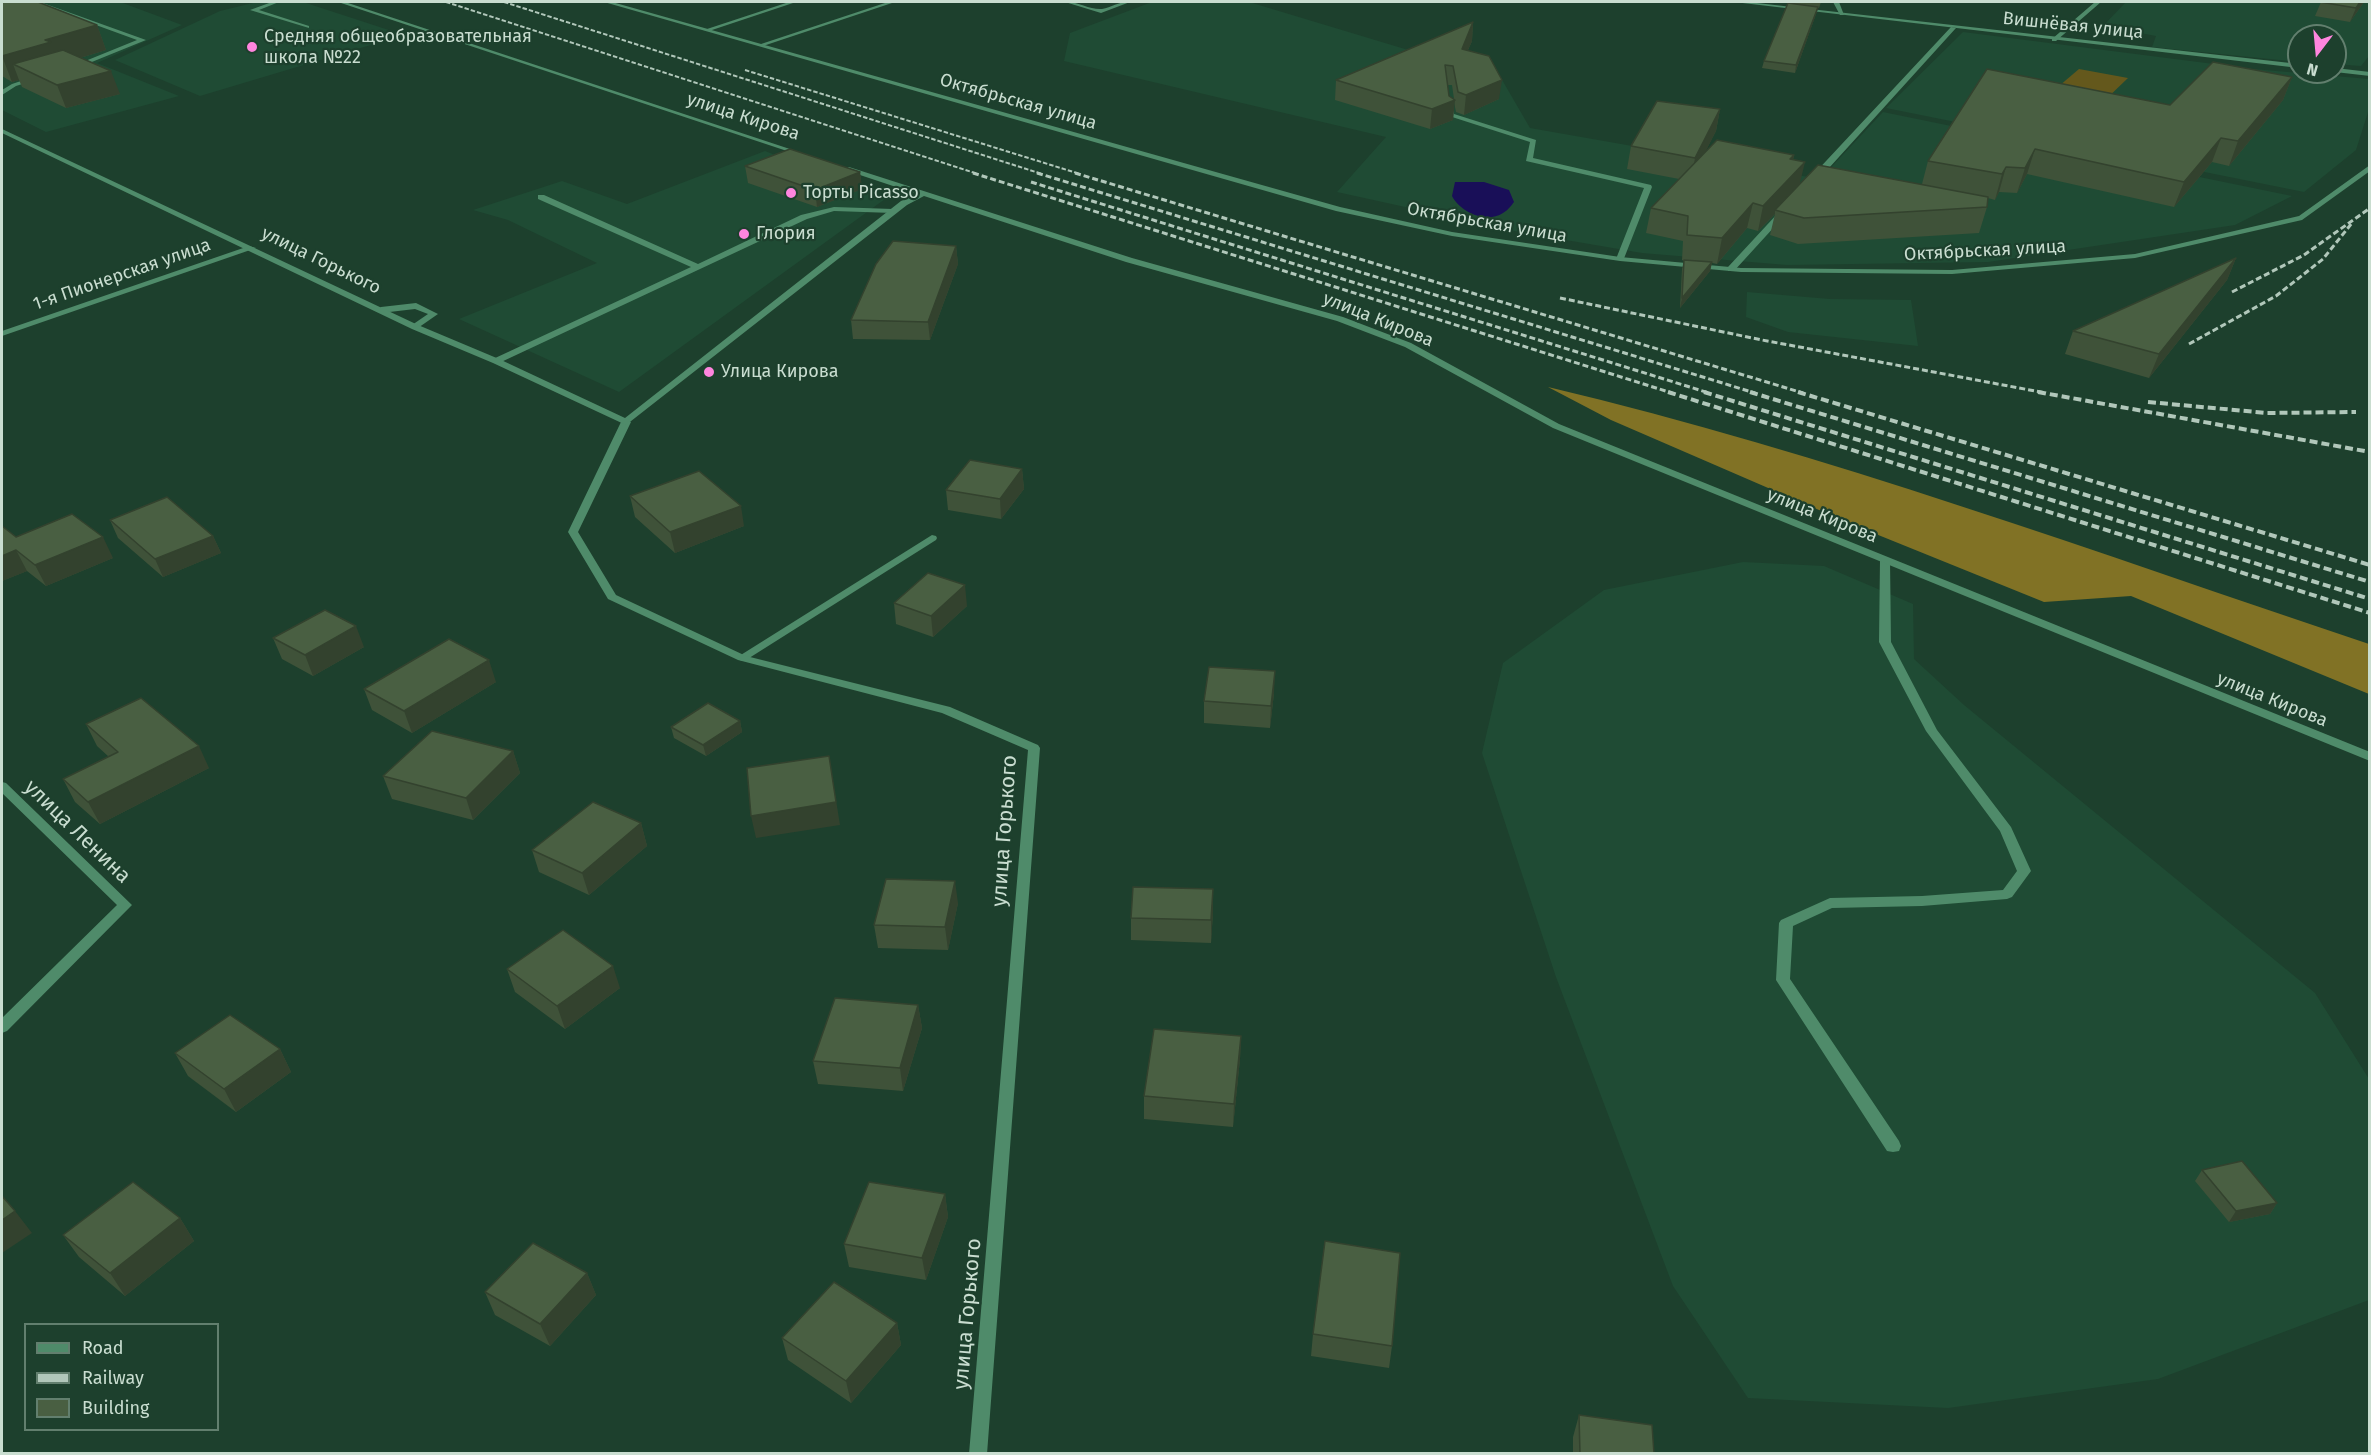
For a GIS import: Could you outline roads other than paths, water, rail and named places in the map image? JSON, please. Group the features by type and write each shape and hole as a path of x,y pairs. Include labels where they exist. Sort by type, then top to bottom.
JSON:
{"street":[{"path":"36,2 143,40 66,70"},
{"path":"276,2 253,10 308,27"},
{"name":"улица Кирова","path":"341,2 811,157"},
{"name":"Октябрьская улица","path":"607,2 1340,209 1452,234 1620,259 1731,269 1952,272 2135,256 2302,218 2370,167"},
{"path":"707,30 793,2"},
{"path":"761,45 892,2"},
{"path":"1068,2 1101,10 1127,2"},
{"name":"Вишнёвая улица","path":"1737,2 2054,40 2287,65"},
{"path":"1836,2 1842,14"},
{"path":"2054,40 2098,2"},
{"path":"1810,183 1953,28"},
{"path":"2347,71 2370,74"},
{"path":"2,93 14,84 45,76"},
{"path":"1448,96 1451,115 1534,141 1529,159 1648,187 1620,259"},
{"name":"улица Горького","path":"2,131 416,327 496,361 626,422"},
{"name":"улица Кирова","path":"842,168 1129,260 1340,319 1408,345 1556,426 2370,757"},
{"name":"улица Горького","path":"923,194 893,212 626,422 573,532 612,597 742,658 946,711 1034,748 978,1454"},
{"path":"541,197 696,266"},
{"path":"1731,269 1786,209"},
{"path":"496,361 804,217 834,210 893,212"},
{"name":"1-я Пионерская улица","path":"2,334 252,248"},
{"path":"381,310 416,306 434,314 416,327"},
{"path":"742,658 932,538"},
{"path":"1885,560 1885,642 1932,731 2006,830 2024,871 2007,894 1922,901 1830,903 1786,923 1783,980 1893,1146"},
{"name":"улица Ленина","path":"2,786 125,905 2,1027"}],"railway":[{"path":"446,2 978,174"},
{"path":"504,2 1042,174"},
{"path":"745,70 1080,174"},
{"path":"973,173 1672,393"},
{"path":"1037,173 1755,393"},
{"path":"1075,173 1803,393"},
{"path":"1031,182 1709,393"},
{"path":"2232,292 2304,255 2370,208"},
{"path":"2189,344 2276,296 2323,259 2352,223"},
{"path":"1560,298 1762,340 2046,393"},
{"path":"1668,392 2370,613"},
{"path":"1704,392 2370,599"},
{"path":"1750,392 2370,582"},
{"path":"1798,392 2370,565"},
{"path":"2038,392 2370,452"},
{"path":"2148,402 2267,413 2356,412"}],"place":[{"name":"Средняя общеобразовательная школа №22","path":"252,47"},
{"name":"Торты Picasso","path":"791,193"},
{"name":"Глория","path":"744,234"},
{"name":"Улица Кирова","path":"709,372"}]}
